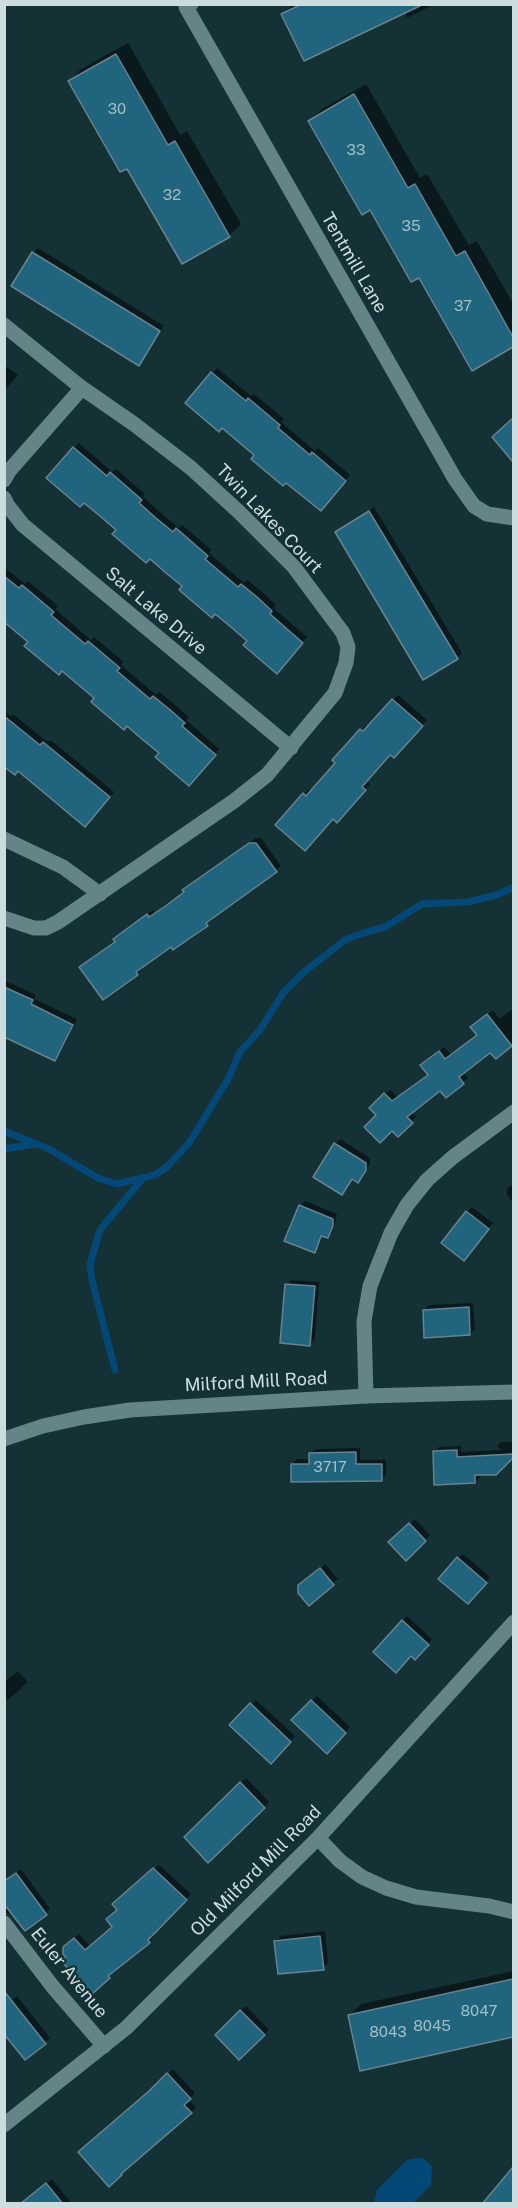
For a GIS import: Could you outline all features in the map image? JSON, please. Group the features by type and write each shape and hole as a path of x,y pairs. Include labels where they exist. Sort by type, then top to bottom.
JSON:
{"street":[{"name":"Tentmill Lane","path":"191,4 186,7 455,479 474,506 487,514 513,518"},
{"name":"Twin Lakes Court","path":"4,325 82,388 135,424 191,468 239,512 294,567 343,633 348,647 346,663 335,693 267,775 234,801 58,922 46,928 18,924 4,918"},
{"path":"4,480 9,471 82,388"},
{"name":"Salt Lake Drive","path":"4,498 23,525 291,748"},
{"path":"4,839 63,867 100,894"},
{"path":"366,1396 364,1321 370,1286 391,1233 407,1205 427,1180 453,1157 513,1112"},
{"name":"Milford Mill Road","path":"4,1439 43,1426 130,1410 366,1396 513,1392"},
{"name":"Old Milford Mill Road","path":"4,2125 126,2028 318,1838 513,1622"},
{"path":"318,1838 347,1867 386,1888 416,1897 489,1906 513,1912"},
{"name":"Euler Avenue","path":"4,1923 53,1987 104,2046"}],"water":[{"path":"423,2158 432,2166 431,2185 413,2203 374,2203 377,2190 407,2160"}],"building":[{"path":"302,4 424,4 304,61 281,14"},
{"path":"116,54 168,145 175,141 230,237 182,264 127,169 120,172 68,81"},
{"path":"354,94 408,188 415,184 456,256 465,251 513,337 513,347 472,371 419,278 411,282 370,210 362,215 308,121"},
{"path":"32,252 160,331 139,366 11,286"},
{"path":"211,372 246,401 248,398 280,425 278,428 310,455 312,452 346,481 321,511 286,483 283,486 251,459 254,455 222,428 219,432 185,403"},
{"path":"513,418 513,462 492,437"},
{"path":"73,447 107,476 110,472 142,500 139,503 173,532 176,528 208,556 205,559 238,587 241,584 257,597 272,611 270,614 303,643 277,674 243,645 247,641 231,627 215,614 212,618 179,590 182,586 150,559 146,563 112,534 116,530 100,516 84,503 80,507 46,478"},
{"path":"369,511 458,659 423,680 335,532"},
{"path":"4,576 19,588 22,585 54,612 51,615 85,644 88,641 120,668 117,671 150,699 153,696 169,709 185,723 182,726 216,755 189,786 155,757 159,753 127,726 124,730 91,702 94,698 62,671 59,675 24,646 28,642 4,622"},
{"path":"392,699 423,726 394,758 390,755 362,787 366,790 337,823 333,819 305,851 275,825 303,793 306,796 335,763 332,760 360,729 363,731"},
{"path":"4,716 40,745 43,742 110,797 85,827 18,771 15,775 4,767"},
{"path":"249,843 256,843 277,872 206,923 208,926 173,950 171,947 136,972 138,975 103,1000 79,967 115,942 113,939 147,914 149,917 167,905 184,892 182,890"},
{"path":"4,987 33,1000 31,1004 73,1025 55,1061 4,1037"},
{"path":"487,1014 512,1046 496,1059 490,1053 459,1077 464,1084 446,1098 440,1091 407,1117 413,1123 398,1137 392,1131 380,1143 364,1127 376,1115 369,1108 384,1093 392,1101 428,1075 420,1065 439,1051 445,1059 477,1035 470,1027"},
{"path":"334,1143 366,1163 366,1170 358,1183 352,1179 342,1195 313,1177"},
{"path":"299,1205 333,1219 328,1238 321,1236 315,1253 284,1241"},
{"path":"466,1211 489,1229 464,1261 441,1243"},
{"path":"285,1284 315,1286 310,1346 280,1343"},
{"path":"469,1307 470,1335 424,1338 423,1310"},
{"path":"457,1450 457,1457 513,1454 513,1458 496,1475 475,1475 475,1483 434,1485 433,1451"},
{"path":"356,1452 356,1464 382,1464 382,1481 291,1482 291,1464 309,1464 309,1453"},
{"path":"409,1523 426,1541 406,1561 388,1542"},
{"path":"457,1557 487,1583 468,1604 438,1579"},
{"path":"320,1568 334,1585 309,1606 298,1593 298,1585"},
{"path":"402,1620 429,1645 415,1660 411,1656 396,1673 373,1652"},
{"path":"311,1700 346,1733 327,1754 291,1720"},
{"path":"250,1703 291,1742 271,1764 229,1725"},
{"path":"240,1782 265,1808 208,1863 184,1837"},
{"path":"153,1868 187,1900 148,1940 150,1943 108,1976 110,1978 91,1995 61,1961 66,1957 63,1954 63,1947 74,1938 85,1950 112,1927 106,1919 117,1910 112,1904"},
{"path":"16,1873 47,1915 25,1931 4,1904 4,1881"},
{"path":"320,1936 324,1970 278,1974 274,1941"},
{"path":"513,1979 513,2037 360,2071 348,2015"},
{"path":"4,1991 46,2044 25,2060 4,2034"},
{"path":"240,2010 265,2035 239,2060 215,2035"},
{"path":"167,2073 191,2099 184,2105 192,2113 109,2187 78,2152"},
{"path":"513,2167 513,2204 482,2204"},
{"path":"46,2183 63,2204 20,2204"}],"waterway":[{"path":"4,1131 49,1149 98,1178 117,1184 155,1175 168,1166 189,1143 227,1081 240,1052 260,1030 284,992 304,972 345,940 385,927 422,904 468,902 497,895 514,887"},
{"path":"4,1149 35,1144"},
{"path":"115,1370 90,1264 100,1230 142,1179"}]}
